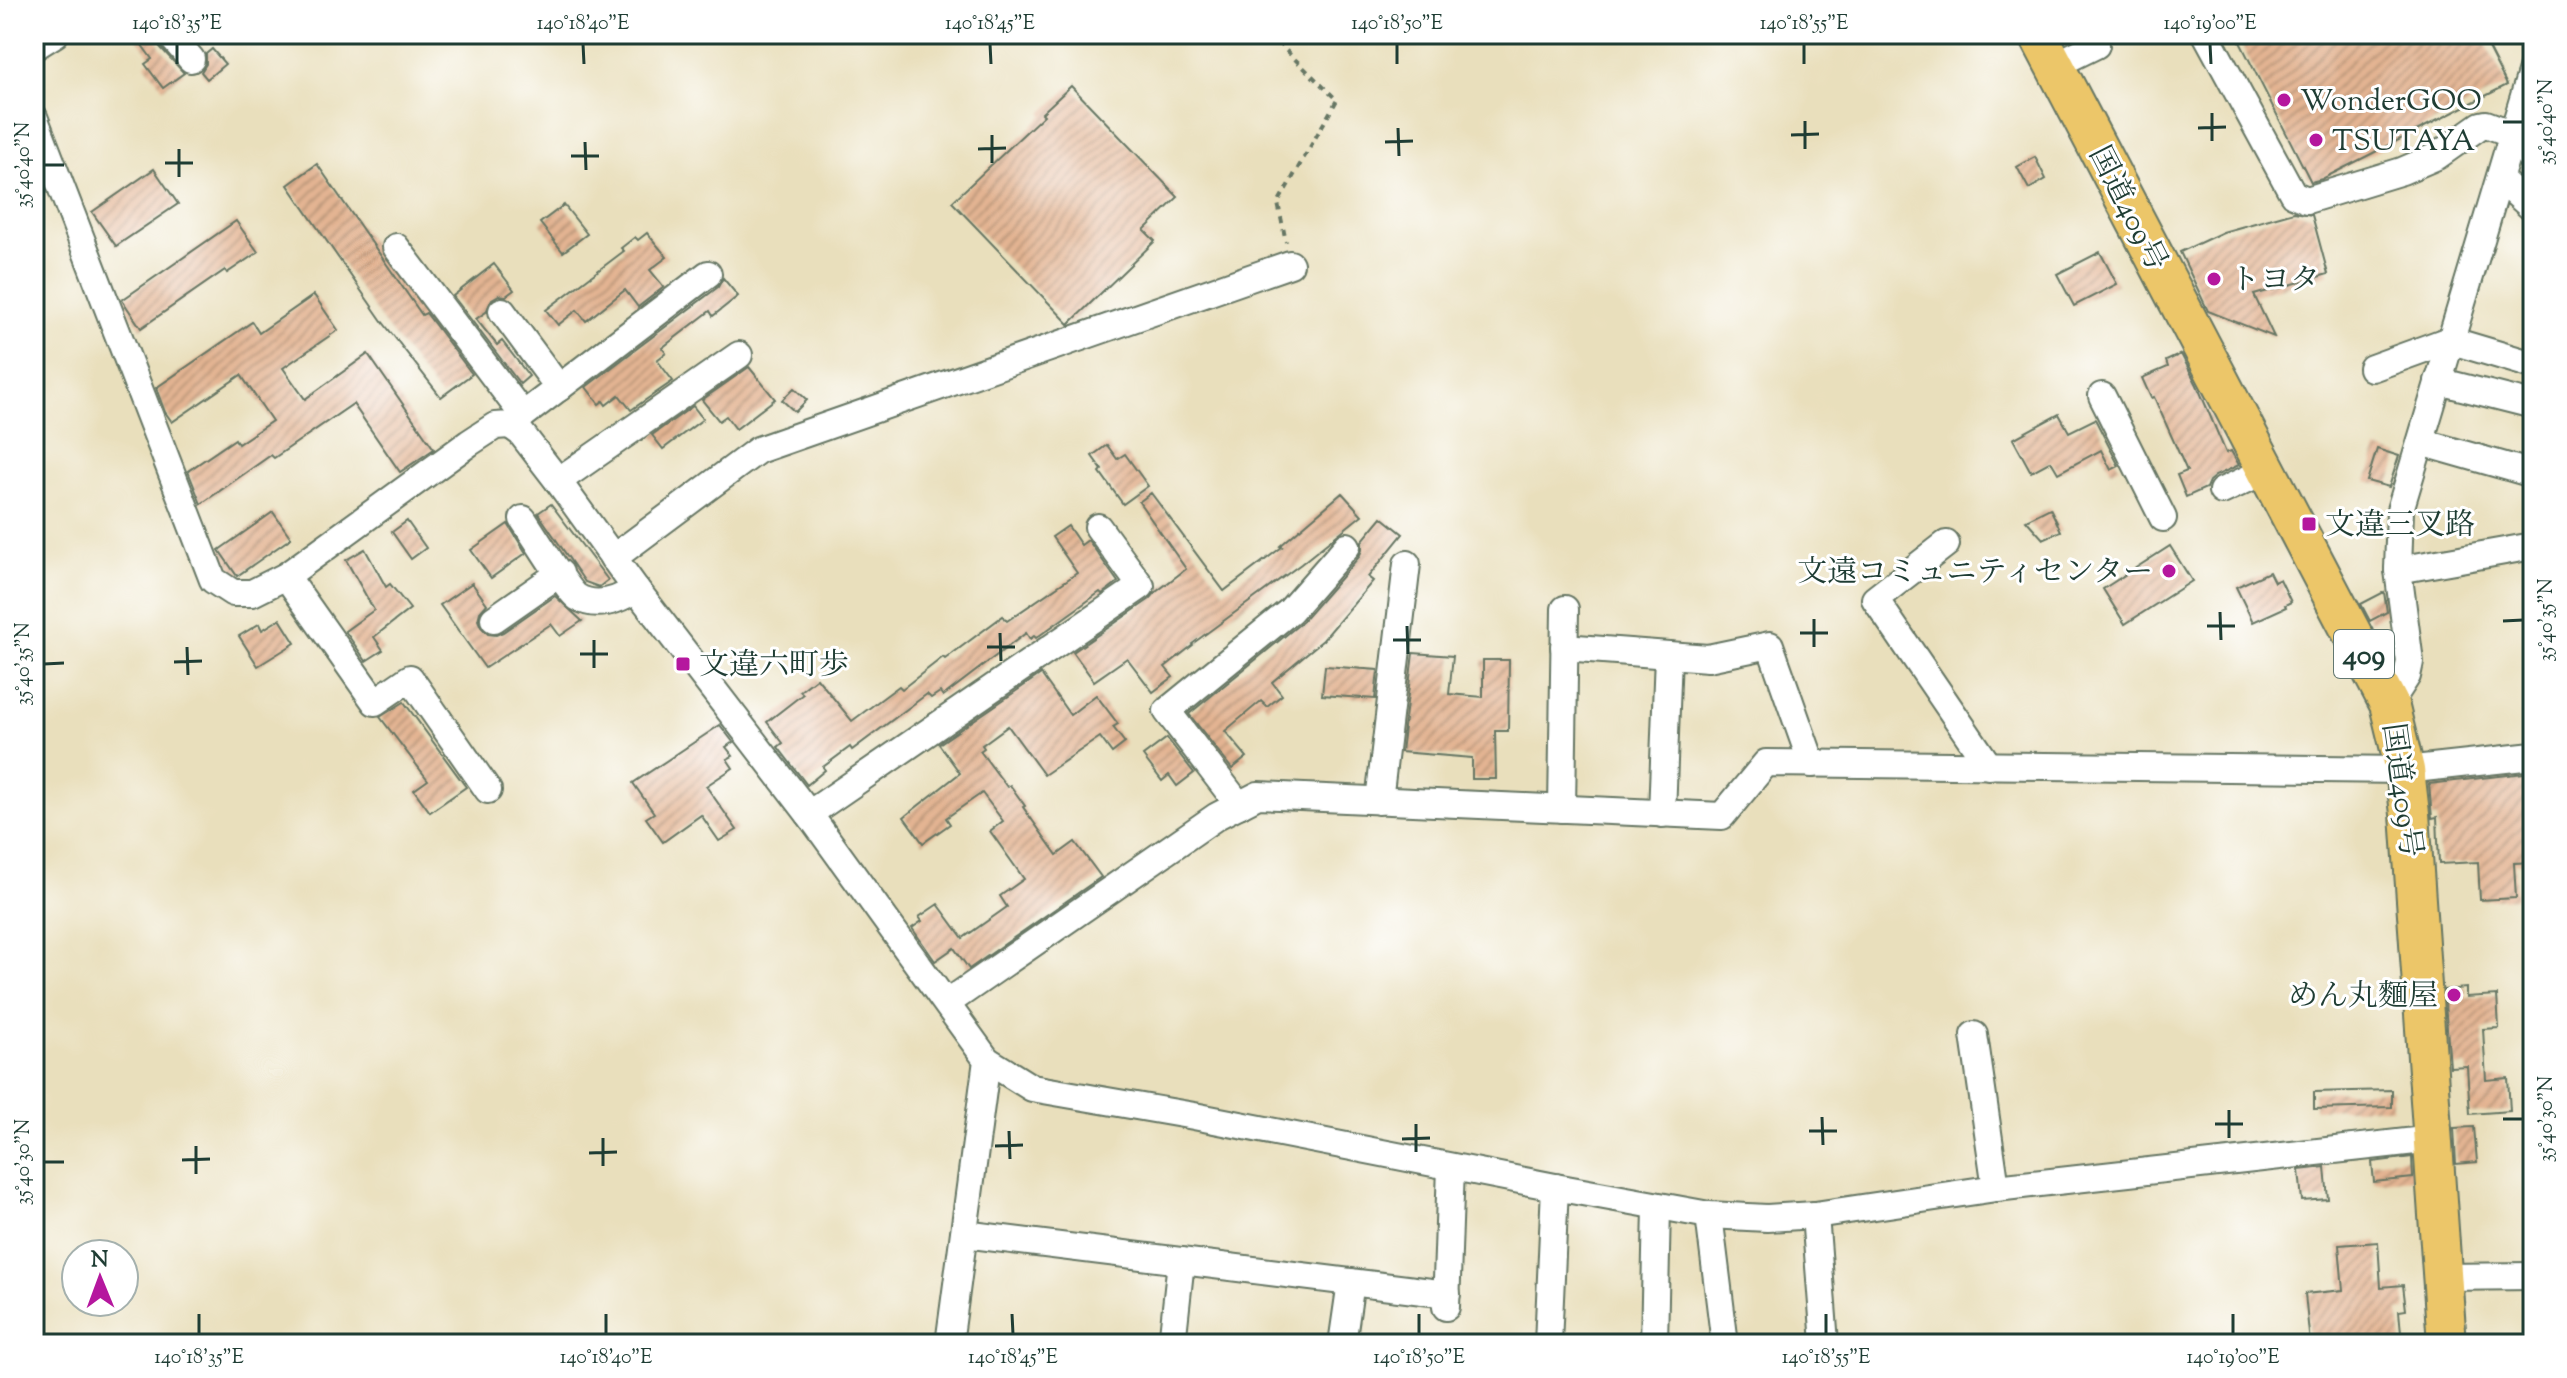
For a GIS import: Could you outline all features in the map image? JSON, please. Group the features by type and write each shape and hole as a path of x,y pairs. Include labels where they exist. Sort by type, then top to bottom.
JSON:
{"highway":[{"name":"国道409号","path":"2046,50 2389,704 2405,770 2410,814 2447,1344"}],"street":[{"path":"34,47 55,34"},
{"path":"176,34 172,37 191,59"},
{"path":"2206,34 2293,194 2298,198 2307,200 2402,171 2437,156 2481,125 2486,124 2523,147"},
{"path":"2046,50 2096,45"},
{"path":"2389,704 2407,676 2410,662 2398,570 2400,510 2500,179 2523,147 2533,66"},
{"path":"34,117 213,580 233,593 252,593 286,576 469,443 495,426 516,420 708,274"},
{"path":"2500,179 2533,209"},
{"path":"396,247 516,420 521,433 809,814 987,1060 1032,1088 1194,1116 1657,1207 1709,1215 1767,1218 1815,1215 1996,1188 2433,1139"},
{"path":"613,558 758,450 1290,264"},
{"path":"502,311 559,388"},
{"path":"2372,368 2449,340 2531,357"},
{"path":"558,481 739,355"},
{"path":"2438,381 2533,405"},
{"path":"2102,396 2163,518"},
{"path":"2421,442 2533,474"},
{"path":"2222,491 2267,470"},
{"path":"523,519 575,596 608,603 636,589"},
{"path":"809,814 1141,586 1098,527"},
{"path":"1946,544 1875,599 1989,766"},
{"path":"1239,805 1167,711 1290,611 1347,546"},
{"path":"2398,570 2533,546"},
{"path":"1379,801 1407,564"},
{"path":"494,619 560,573"},
{"path":"286,576 375,702 410,678 488,790"},
{"path":"1562,809 1565,609"},
{"path":"1564,647 1708,658 1770,645 1812,764"},
{"path":"1662,814 1668,655"},
{"path":"947,1003 1217,816 1258,795 1722,816 1766,763 2405,770 2533,756"},
{"path":"1974,1035 1996,1188"},
{"path":"949,1344 987,1060"},
{"path":"964,1234 1351,1282 1446,1300 1451,1167"},
{"path":"1548,1344 1555,1187"},
{"path":"1654,1344 1657,1207"},
{"path":"1709,1215 1725,1344"},
{"path":"1815,1215 1825,1343"},
{"path":"1172,1344 1181,1261"},
{"path":"2442,1277 2533,1276"},
{"path":"1342,1344 1351,1282"}],"path":[{"path":"1269,34 1337,100 1278,203 1290,264"}],"building":[{"path":"134,34 157,34 160,47 184,73 163,88 145,64 152,59"},
{"path":"2236,34 2481,34 2507,85 2311,182"},
{"path":"212,49 225,64 207,79 201,72 206,64 206,54"},
{"path":"1071,86 1178,197 1144,230 1155,241 1069,324 952,202"},
{"path":"2035,157 2046,179 2029,189 2017,167"},
{"path":"317,164 422,315 426,313 472,374 441,397 382,321 288,185"},
{"path":"154,169 178,204 116,246 92,212"},
{"path":"564,205 587,234 563,252 540,223"},
{"path":"2294,212 2312,215 2328,274 2254,295 2274,337 2208,311 2180,252 2223,232"},
{"path":"236,221 258,252 227,273 225,270 141,328 122,300"},
{"path":"647,233 667,257 650,270 664,287 638,307 625,290 586,321 577,310 558,325 546,310 624,251 621,248 635,237 638,240"},
{"path":"2100,252 2117,284 2074,306 2057,274"},
{"path":"494,264 514,290 506,296 499,295 492,299 486,312 476,319 497,345 502,341 529,376 520,384 453,296"},
{"path":"723,278 738,296 713,316 710,311 662,348 666,353 657,360 673,381 631,410 619,395 606,405 603,401 599,404 586,387 718,287"},
{"path":"314,295 338,330 283,368 305,399 368,354 434,449 400,472 353,404 274,458 271,455 201,504 188,471 235,439 238,444 272,421 241,375 172,422 156,388 252,322 259,333"},
{"path":"2181,354 2226,453 2231,451 2239,465 2215,476 2206,488 2186,497 2177,475 2187,471 2154,397 2151,398 2142,378 2168,367 2166,361"},
{"path":"749,367 775,399 736,429 726,416 719,421 702,400"},
{"path":"794,388 807,400 795,412 782,400"},
{"path":"693,406 703,419 663,449 652,435"},
{"path":"2059,414 2069,432 2095,419 2119,466 2111,470 2101,450 2058,473 2051,461 2031,472 2013,439"},
{"path":"1107,445 1117,459 1125,454 1148,486 1123,504 1092,456"},
{"path":"2377,449 2399,456 2389,487 2367,481"},
{"path":"1151,493 1224,591 1282,547 1342,493 1362,515 1192,644 1165,667 1173,677 1153,692 1127,658 1094,681 1073,652 1150,599 1186,569 1139,502"},
{"path":"551,504 608,580 599,587 585,582 538,513"},
{"path":"2050,508 2061,531 2043,539 2026,520"},
{"path":"273,512 291,538 237,576 219,550"},
{"path":"1382,517 1403,534 1368,577 1373,581 1323,640 1272,682 1282,695 1267,707 1261,701 1225,731 1247,757 1232,769 1189,714 1302,622 1359,557 1362,541"},
{"path":"407,521 426,548 411,559 392,532"},
{"path":"508,524 526,553 491,578 471,550"},
{"path":"1068,526 1081,545 1088,540 1118,582 1036,638 1030,639 1026,633 943,696 940,692 931,698 927,694 852,750 850,747 823,767 825,770 807,785 778,747 783,743 767,722 803,694 800,691 817,678 852,721 1003,616 1007,621 1077,573 1052,537"},
{"path":"2170,546 2192,581 2125,624 2103,589"},
{"path":"365,549 386,587 390,584 410,609 374,637 383,650 366,661 345,631 374,610 346,560"},
{"path":"2269,572 2274,582 2280,579 2291,602 2253,622 2236,587"},
{"path":"472,583 487,604 478,620 488,634 503,632 555,596 582,621 560,636 551,624 485,668 440,605"},
{"path":"2384,592 2387,612 2370,621 2361,604"},
{"path":"280,619 295,643 258,666 239,636 259,624 262,630"},
{"path":"1413,653 1453,656 1449,694 1483,697 1483,660 1509,660 1508,731 1495,731 1496,779 1472,779 1472,758 1401,752"},
{"path":"1325,666 1378,670 1375,699 1322,695"},
{"path":"1041,674 1070,715 1096,695 1118,724 1113,727 1125,743 1112,753 1100,737 1044,775 1008,726 982,745 984,748 980,751 1007,787 1010,785 1057,855 1075,842 1101,877 969,969 954,948 935,961 912,928 922,921 919,917 938,904 963,938 1007,907 1000,896 1024,879 990,831 1003,821 982,793 946,818 950,824 923,843 904,817 960,773 939,744"},
{"path":"404,702 466,787 430,812 414,790 428,780 380,717"},
{"path":"720,725 733,742 726,747 733,756 727,759 733,768 706,786 737,830 719,841 701,815 663,842 646,818 654,813 633,783"},
{"path":"1167,738 1194,773 1177,786 1169,775 1162,781 1143,756"},
{"path":"2533,772 2533,808 2530,808 2533,862 2514,863 2516,898 2480,900 2478,862 2439,864 2437,817 2432,818 2429,784"},
{"path":"2466,988 2466,997 2497,995 2499,1028 2483,1029 2486,1080 2508,1078 2510,1111 2470,1114 2467,1066 2450,1067 2444,990"},
{"path":"2392,1090 2392,1107 2314,1109 2314,1092"},
{"path":"2474,1127 2477,1162 2456,1164 2454,1128"},
{"path":"2412,1157 2413,1178 2374,1182 2372,1162"},
{"path":"2325,1167 2328,1199 2302,1201 2299,1170"},
{"path":"2378,1242 2381,1287 2403,1285 2406,1310 2399,1311 2402,1344 2310,1344 2305,1294 2343,1290 2339,1245"}],"place":[{"name":"WonderGOO","path":"2284,100"},
{"name":"TSUTAYA","path":"2316,140"},
{"name":"トヨタ","path":"2214,279"},
{"name":"文違三叉路","path":"2309,524"},
{"name":"文遠コミュニティセンター","path":"2169,571"},
{"name":"文違六町歩","path":"683,664"},
{"name":"めん丸麵屋","path":"2454,995"}]}
